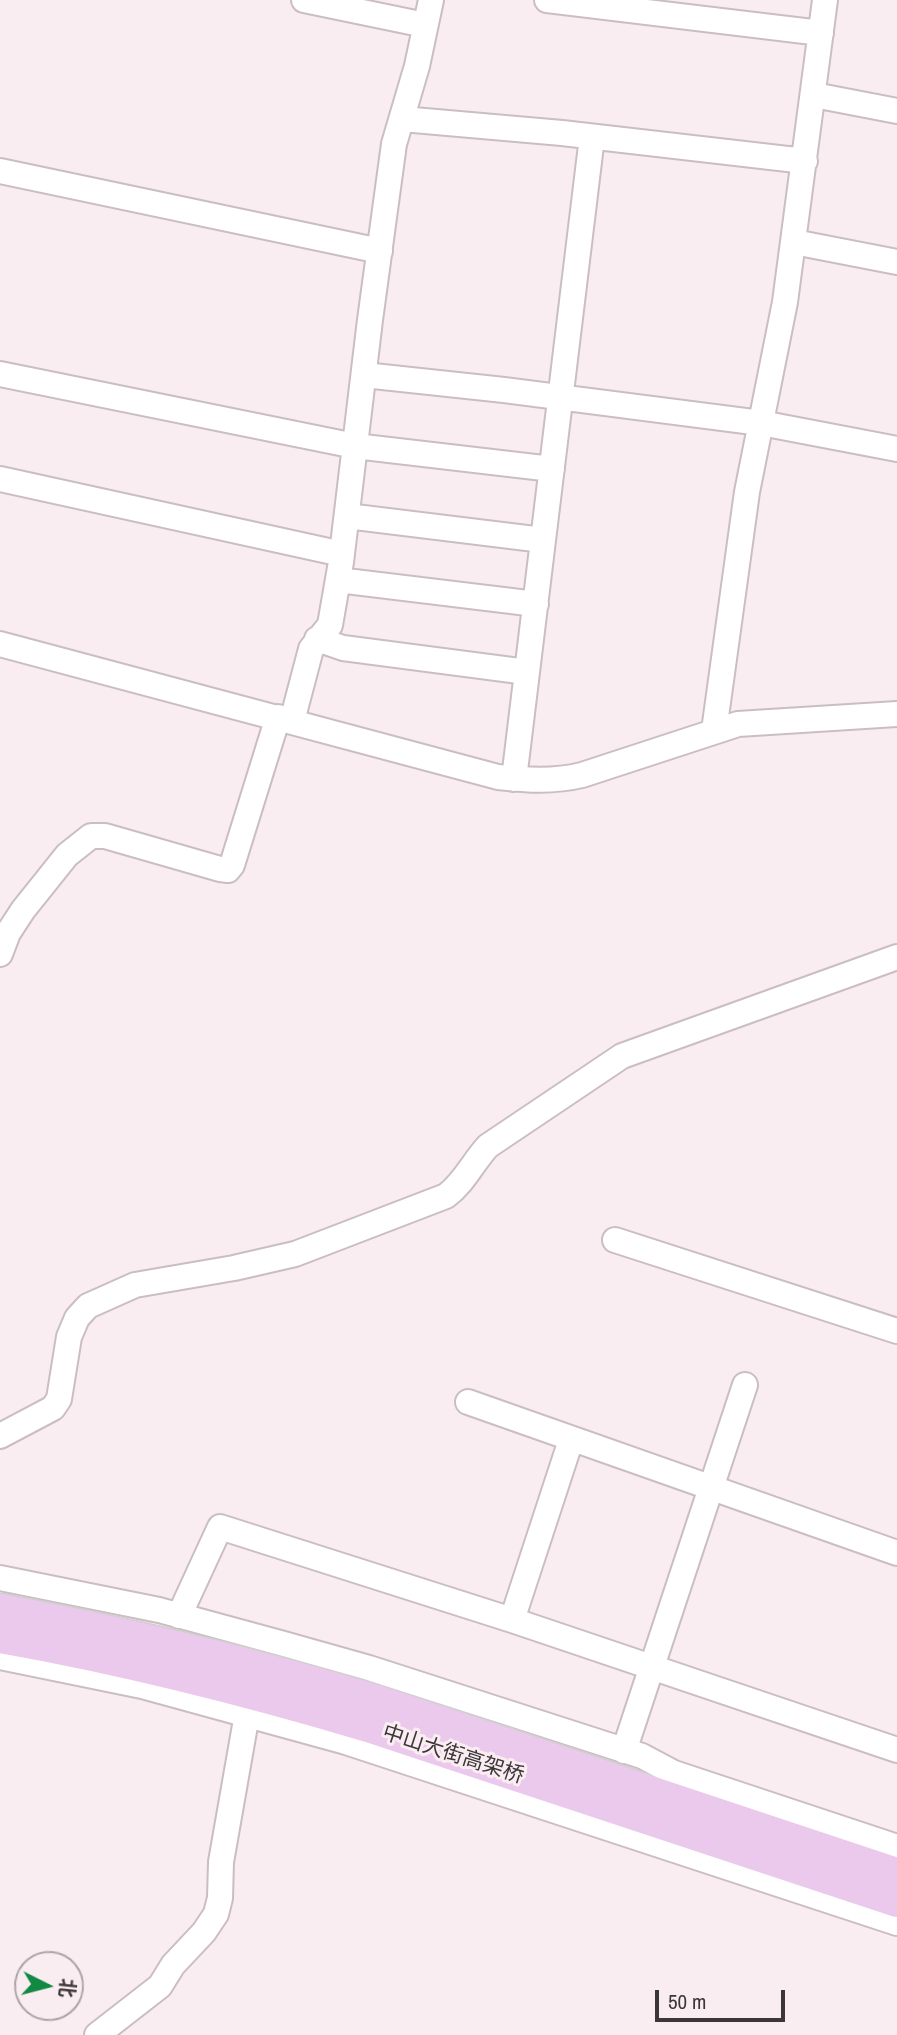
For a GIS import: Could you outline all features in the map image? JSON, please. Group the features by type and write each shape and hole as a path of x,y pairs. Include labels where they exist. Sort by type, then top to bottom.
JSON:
{"main road":[{"name":"中山大街高架桥","path":"0,1609 161,1642 310,1680 897,1872"},
{"name":"中山大街高架桥","path":"0,1637 142,1667 289,1703 897,1902"}],"street":[{"path":"304,0 425,25"},
{"path":"3,939 31,898 67,855 91,836 104,836 228,870 232,865 306,664 317,639 330,625 342,554 394,144 417,66 430,0"},
{"path":"547,0 821,33"},
{"path":"714,731 747,492 785,302 825,0"},
{"path":"814,95 897,111"},
{"path":"402,118 805,161"},
{"path":"514,779 592,137"},
{"path":"0,171 380,251"},
{"path":"794,242 897,262"},
{"path":"0,374 355,446 552,469"},
{"path":"363,375 761,423 897,449"},
{"path":"0,479 342,554"},
{"path":"347,516 543,540"},
{"path":"338,580 536,604"},
{"path":"317,639 343,648 527,671"},
{"path":"0,644 498,777 514,779 559,780 612,766 738,724 897,714"},
{"path":"0,1436 53,1408 59,1399 69,1337 76,1318 88,1306 135,1285 234,1268 295,1254 446,1196 454,1190 474,1160 488,1146 622,1056 897,957"},
{"path":"615,1240 897,1331"},
{"path":"624,1751 745,1385"},
{"path":"468,1402 897,1553"},
{"path":"512,1620 571,1440"},
{"path":"179,1616 220,1527 512,1620 897,1750"},
{"path":"0,1578 179,1616 369,1668 642,1756 674,1773 897,1847"},
{"path":"0,1657 142,1686 346,1742 897,1923"},
{"path":"97,2035 160,1986 173,1965 204,1932 216,1914 220,1898 221,1862 247,1714"}]}
